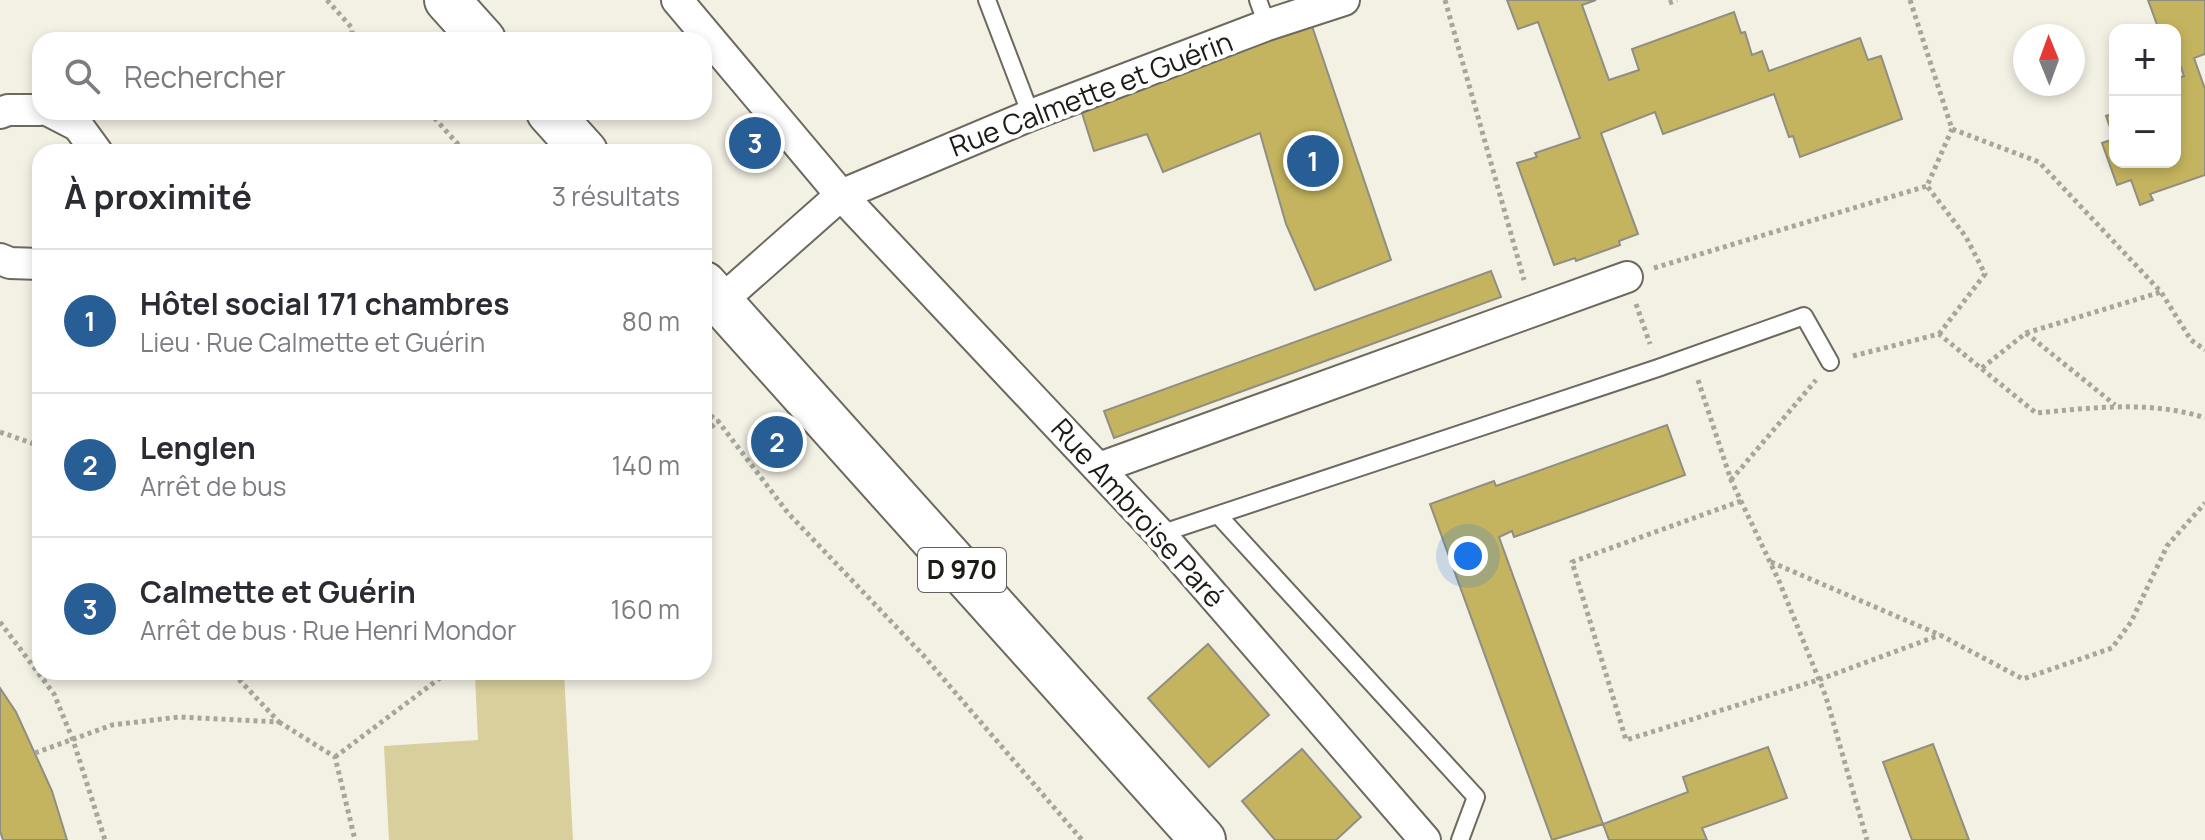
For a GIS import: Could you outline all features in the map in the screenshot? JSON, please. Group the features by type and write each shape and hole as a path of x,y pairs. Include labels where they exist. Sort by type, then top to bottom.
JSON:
{"main road":[{"path":"447,0 476,32"},
{"path":"556,120 578,144"},
{"name":"D 970","path":"712,293 1203,840"}],"street":[{"name":"Rue Ambroise Paré","path":"677,0 704,32"},
{"name":"Rue Calmette et Guérin","path":"712,293 841,195 1263,13 1344,0"},
{"name":"Rue Ambroise Paré","path":"712,42 841,195 1160,534 1425,840"},
{"path":"0,113 32,110"},
{"path":"66,120 78,126 91,144"},
{"path":"0,259 10,263 32,264"},
{"path":"1099,468 1627,277"}],"lane":[{"path":"987,0 1031,115"},
{"path":"1160,534 1658,368 1804,316 1830,362"},
{"path":"1218,515 1476,797 1460,840"}],"path":[{"path":"327,0 352,28 352,32"},
{"path":"1445,0 1532,311"},
{"path":"1669,3 1677,0"},
{"path":"1658,368 1627,277 1927,186 1952,129 1910,0"},
{"path":"436,120 458,144"},
{"path":"1952,129 2039,162 2161,292 2191,340 2205,350"},
{"path":"1731,480 1830,362 1939,334 1985,274 1966,237 1927,186"},
{"path":"1982,368 2026,333 2161,292"},
{"path":"2026,333 2117,406"},
{"path":"1939,334 2036,413 2117,406 2205,418"},
{"path":"1690,356 1731,480 1771,562 1826,697 1867,840"},
{"path":"712,417 788,513 923,655 1082,840"},
{"path":"712,426 718,421"},
{"path":"0,432 32,443"},
{"path":"1741,501 1572,562 1626,740 1818,680 1940,635"},
{"path":"1771,562 1940,635 2023,679 2112,648 2131,622 2167,546 2205,503"},
{"path":"0,622 32,665"},
{"path":"44,680 54,694 73,740 105,840"},
{"path":"240,680 279,722 335,757 355,840"},
{"path":"335,757 437,680"},
{"path":"35,753 112,725 179,717 279,722"}],"shaded area":[{"path":"475,680 564,680 573,840 389,840 384,746 478,740"}],"building":[{"path":"1507,0 1596,0 1582,5 1609,80 1639,70 1632,49 1734,12 1741,33 1745,32 1752,55 1762,51 1769,71 1860,38 1868,60 1881,56 1902,119 1800,157 1793,136 1789,137 1774,94 1663,134 1655,112 1601,133 1638,234 1619,241 1620,245 1576,261 1575,258 1554,265 1517,163 1537,157 1535,153 1580,138 1538,22 1518,29"},
{"path":"2148,0 2205,0 2205,54 2194,58 2205,89 2205,175 2150,194 2153,200 2140,205 2131,180 2117,185 2111,168 2181,168 2181,77 2184,76 2181,67 2181,24 2157,24"},
{"path":"1311,23 1391,260 1315,290 1286,224 1260,133 1163,172 1147,134 1094,151 1082,113"},
{"path":"2109,141 2109,163 2102,143"},
{"path":"1491,271 1501,297 1114,438 1104,411"},
{"path":"1667,425 1685,475 1514,537 1512,531 1499,537 1603,824 1552,840 1430,504 1494,481 1496,486"},
{"path":"1208,644 1269,715 1209,767 1148,698"},
{"path":"0,688 16,712 52,791 67,840 3,840 0,831"},
{"path":"1933,744 1969,840 1912,840 1883,762"},
{"path":"1768,747 1787,798 1702,828 1707,840 1609,840 1603,824 1688,792 1683,777"},
{"path":"1302,749 1361,817 1336,840 1275,840 1242,801"}],"place":[{"name":"Calmette et Guérin","path":"755,143"},
{"name":"Hôtel social 171 chambres","path":"1313,161"},
{"name":"Lenglen","path":"777,442"}]}
